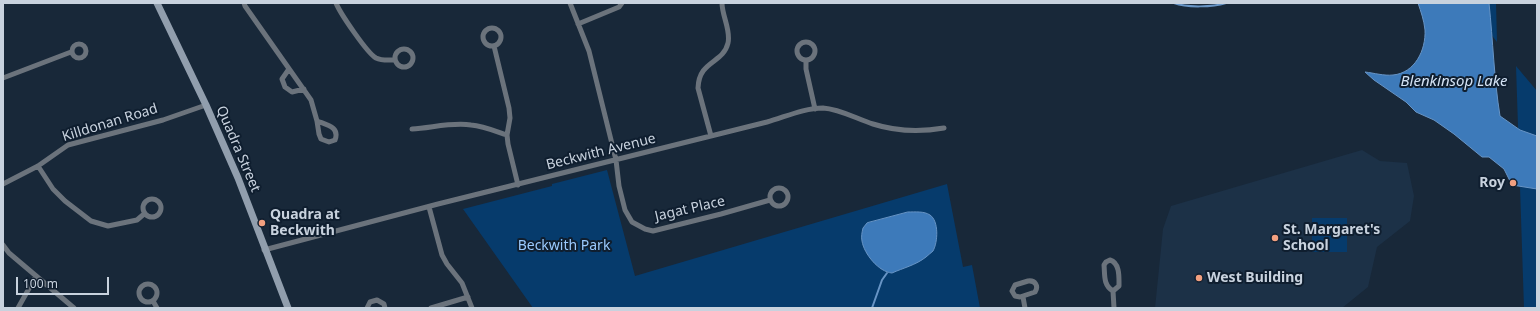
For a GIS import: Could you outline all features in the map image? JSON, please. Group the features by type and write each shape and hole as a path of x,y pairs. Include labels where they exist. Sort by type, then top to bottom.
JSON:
{"main road":[{"name":"Quadra Street","path":"157,3 206,105 238,178 264,250 288,308"}],"street":[{"path":"244,3 311,100 318,121 321,139 329,142 335,140 337,135 336,130 331,126 318,121"},
{"path":"336,3 370,54 377,59 384,61 395,60"},
{"name":"Jagat Place","path":"570,3 589,51 616,160 619,186 625,210 632,222 645,229 662,229 770,200"},
{"path":"578,24 619,7 622,3"},
{"path":"711,136 698,83 704,69 722,55 728,44 728,32 722,3"},
{"path":"494,46 509,108 510,118 507,134 508,144 518,185"},
{"path":"3,78 72,52"},
{"path":"806,60 806,68 815,109"},
{"path":"289,69 282,79 285,87 292,92 304,89"},
{"name":"Killdonan Road","path":"3,184 38,166 68,145 163,120 206,105"},
{"name":"Beckwith Avenue","path":"264,250 767,122 801,111 825,108 874,125 903,129 920,130 944,128"},
{"path":"412,128 429,128 457,124 471,125 507,134"},
{"path":"38,166 53,189 91,221 113,226 138,220 144,214"},
{"path":"429,207 442,255 462,283 472,308"},
{"path":"3,245 9,253 74,308"},
{"path":"1110,260 1117,264 1119,282 1119,286 1113,291 1107,288 1104,265 1110,260"},
{"path":"18,308 36,276"},
{"path":"1028,281 1034,282 1037,287 1035,292 1023,296 1015,296 1013,294 1013,288 1017,284 1028,281"},
{"path":"1113,291 1114,308"},
{"path":"1023,296 1025,308"},
{"path":"431,308 468,297"},
{"path":"367,308 370,302 377,300 384,304 385,308"},
{"path":"153,301 157,308"}],"shaded area":[{"name":"St. Margaret's School","path":"1362,150 1380,161 1407,163 1414,196 1410,221 1377,247 1368,287 1342,308 1155,308 1163,229 1171,206"}],"green space":[{"path":"1466,3 1496,3 1497,42"},
{"path":"1516,66 1537,91 1537,308 1524,308"},
{"name":"Beckwith Park","path":"607,170 635,276 947,184 963,267 972,265 980,308 533,308 463,209"},
{"path":"1312,218 1347,218 1347,252 1312,252"}],"water":[{"name":"Blenkinsop Lake","path":"1418,3 1489,3 1500,116 1520,130 1537,136 1537,189 1512,185 1504,169 1489,157 1482,157 1434,120 1416,112 1406,102 1365,72 1393,75 1407,70 1418,59 1424,45 1425,30"},
{"path":"908,212 925,213 933,218 937,232 935,247 932,252 918,262 892,273 887,272 873,262 863,246 863,228 867,223"}],"waterway":[{"path":"1174,3 1186,6 1226,3"},
{"path":"872,308 882,280 887,273"}],"place":[{"name":"Roy","path":"1513,183"},
{"name":"Quadra at Beckwith","path":"262,223"},
{"name":"St. Margaret's School","path":"1275,238"},
{"name":"West Building","path":"1199,278"}]}
